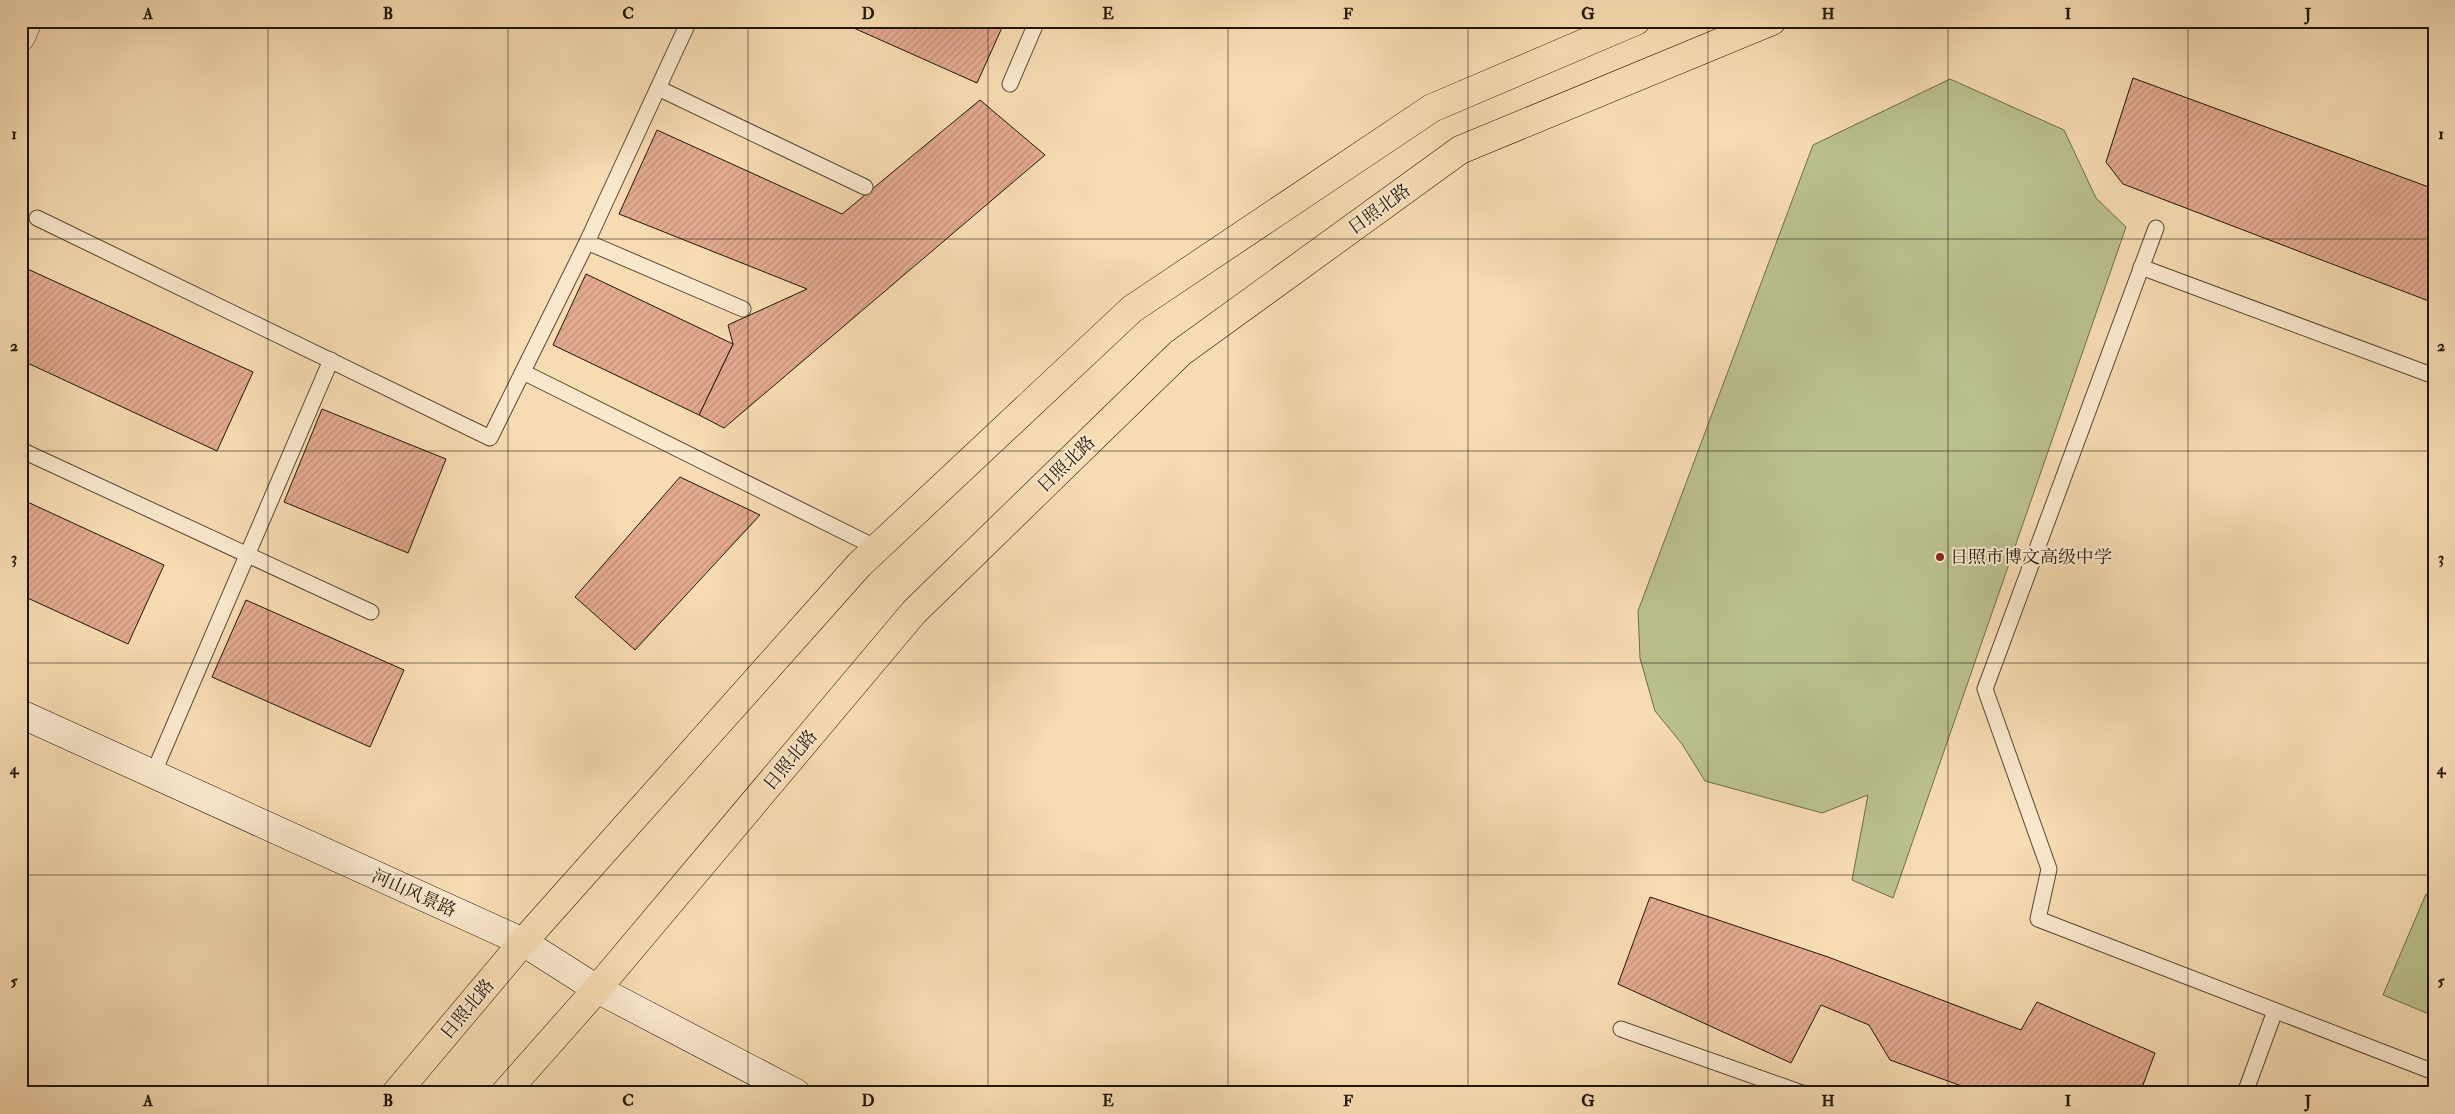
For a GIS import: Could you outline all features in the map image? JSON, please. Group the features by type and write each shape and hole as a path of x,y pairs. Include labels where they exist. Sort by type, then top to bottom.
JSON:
{"main road":[{"path":"21,37 28,21"},
{"name":"日照北路","path":"396,1093 523,942 845,580 1132,309 1432,108 1636,21"},
{"name":"日照北路","path":"505,1093 597,989 914,612 1180,353 1460,150 1772,21"},
{"name":"河山风景路","path":"21,714 523,942 597,989 796,1093"}],"lane":[{"path":"37,218 490,438 587,242 689,21"},
{"path":"1010,84 1037,21"},
{"path":"658,88 865,187"},
{"path":"2156,228 1985,689 2050,869 2038,919 2434,1072"},
{"path":"587,242 743,309"},
{"path":"2142,267 2434,376"},
{"path":"153,774 331,360"},
{"path":"523,372 877,548"},
{"path":"21,450 371,612"},
{"path":"2245,1093 2275,1011"},
{"path":"1622,1029 1802,1093"}],"green space":[{"path":"1950,79 2064,130 2096,198 2126,227 1893,898 1852,880 1868,795 1822,813 1705,781 1682,744 1655,711 1640,658 1638,611 1813,145"},
{"path":"2426,894 2434,897 2434,1016 2383,995"}],"building":[{"path":"838,21 1005,21 977,83"},
{"path":"2133,78 2434,189 2434,303 2123,184 2106,162"},
{"path":"980,100 1045,155 724,428 699,415 733,344 728,325 807,289 619,214 657,130 842,214"},
{"path":"21,266 253,372 217,451 21,360"},
{"path":"586,274 733,344 699,415 553,345"},
{"path":"322,409 446,459 408,553 284,502"},
{"path":"680,477 760,515 635,650 575,597"},
{"path":"21,499 164,565 128,644 21,595"},
{"path":"246,600 404,670 370,747 212,677"},
{"path":"1650,897 1828,957 2021,1030 2037,1002 2155,1053 2140,1093 1981,1093 1890,1060 1869,1025 1821,1005 1791,1063 1618,984"}],"place":[{"name":"日照市博文高级中学","path":"1940,557"}]}
